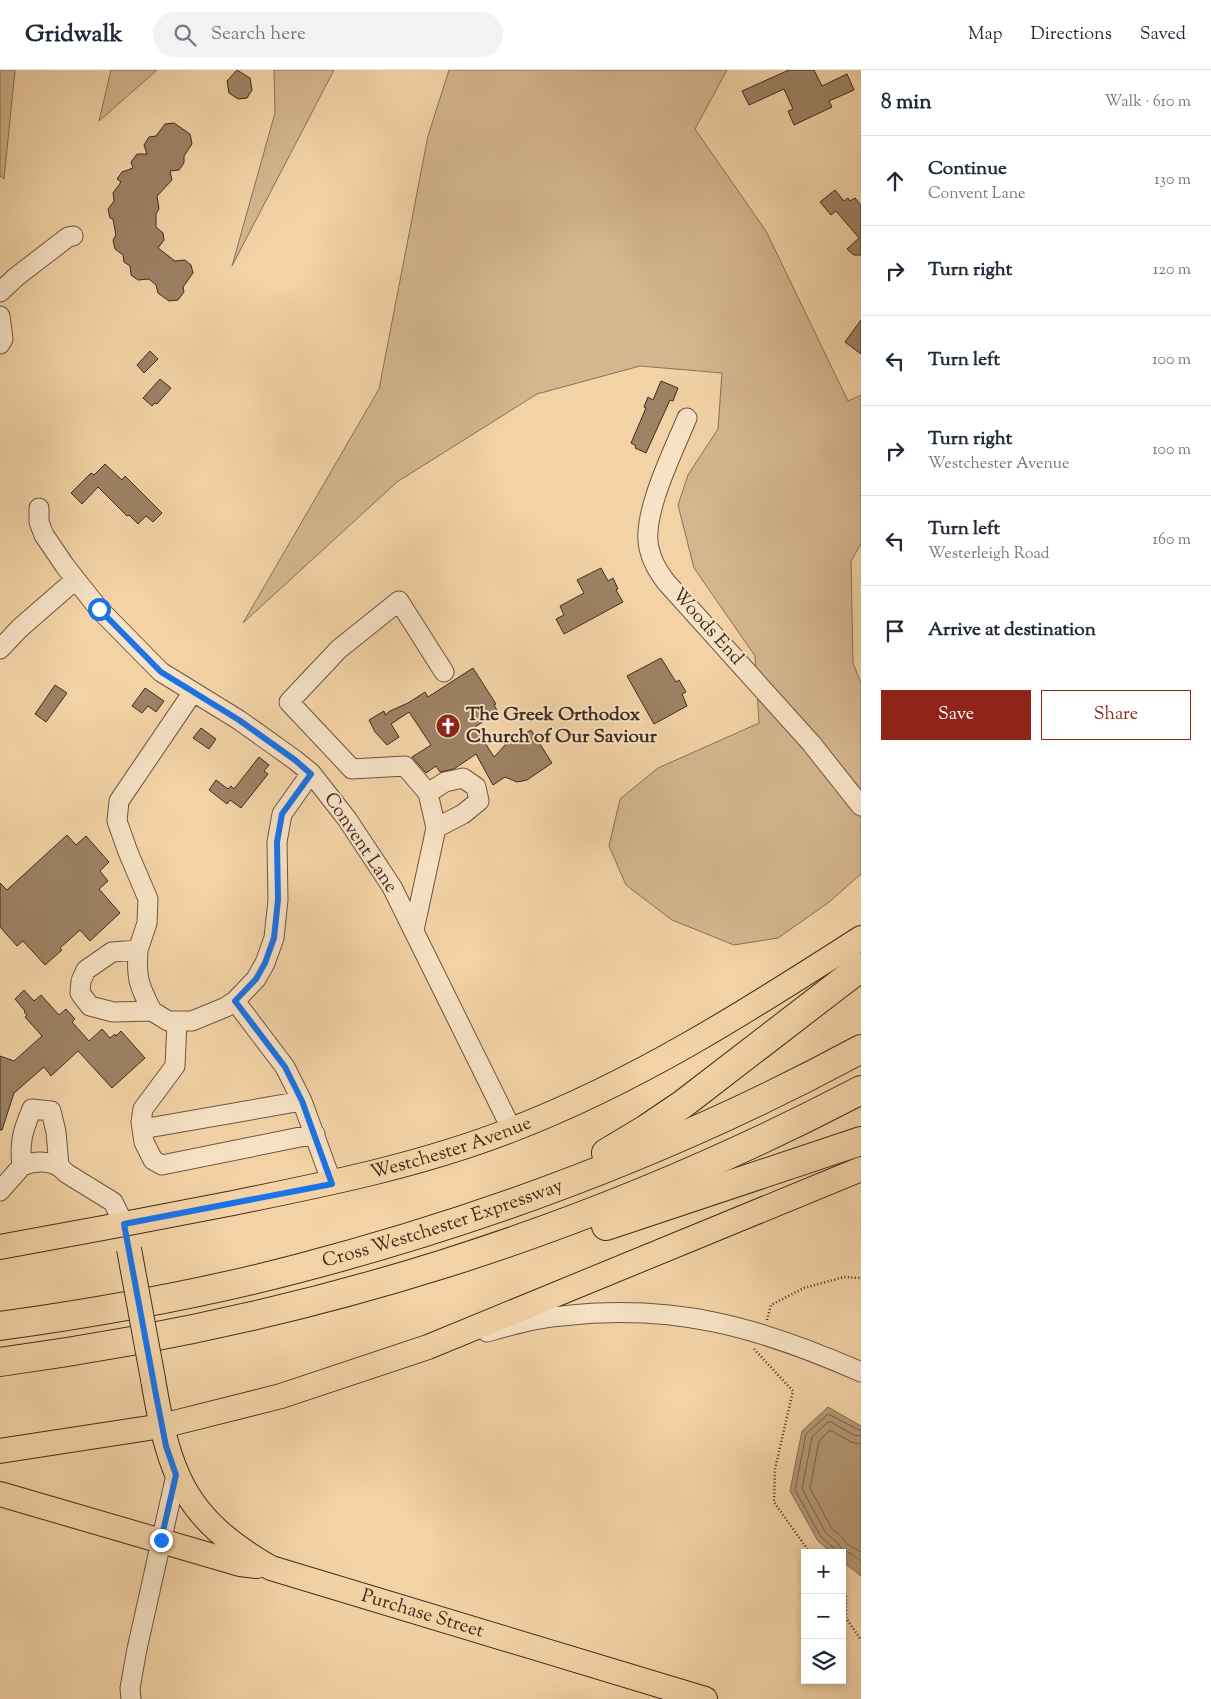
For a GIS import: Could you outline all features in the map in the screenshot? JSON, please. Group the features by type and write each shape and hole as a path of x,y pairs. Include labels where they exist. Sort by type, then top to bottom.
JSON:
{"highway":[{"path":"466,1220 605,1153 646,1129 682,1104 861,967"},
{"name":"Cross Westchester Expressway","path":"0,1326 124,1307 225,1286 370,1249 466,1220 576,1180 677,1139 746,1108 861,1049"},
{"name":"Cross Westchester Expressway","path":"0,1362 114,1345 213,1326 334,1297 430,1269 532,1235 640,1194 747,1146 861,1090"},
{"path":"430,1269 506,1255 558,1242 861,1141"}],"main road":[{"name":"Westchester Avenue","path":"0,1247 332,1184 405,1165 512,1130 616,1084 660,1061 861,938"},
{"path":"0,1451 162,1426 281,1396 428,1347 861,1169"},
{"name":"Purchase Street","path":"124,1224 166,1446 176,1475 195,1507 210,1524 251,1557 272,1568 705,1699"},
{"path":"0,1494 240,1564 272,1568"}],"street":[{"path":"0,292 16,277 68,237 73,236"},
{"path":"0,316 3,339 0,344"},
{"name":"Woods End","path":"687,418 650,512 647,538 654,565 666,582 811,743 861,806"},
{"name":"Convent Lane","path":"39,508 39,522 44,535 75,580 99,609 161,672 239,720 295,760 311,774 346,819 392,888 512,1130"},
{"path":"0,649 20,628 75,580"},
{"path":"414,930 436,828 428,792 405,766 352,769 289,702 338,649 399,601 444,672"},
{"path":"193,692 119,801 117,821 148,898 147,923 138,950 137,968 140,987 152,1011 168,1021 192,1020 226,1007 235,1001 256,979 265,963 274,938 278,900 277,842 282,814 311,774"},
{"path":"428,792 445,782 464,778 476,787 479,801 463,814 436,828"},
{"path":"138,950 112,952 86,970 81,981 80,993 90,1006 113,1012 152,1011"},
{"path":"235,1001 285,1067 302,1101 332,1184"},
{"path":"177,1022 175,1066 143,1109 141,1122 144,1142 153,1160 162,1165 315,1134"},
{"path":"142,1130 302,1101"},
{"path":"22,1166 20,1149 25,1125 32,1109 50,1111 56,1132 59,1166"},
{"path":"0,1191 22,1166 49,1162 59,1166 66,1173 113,1202 124,1224"},
{"path":"428,1347 534,1320 593,1313 652,1312 728,1324 762,1333 817,1352 861,1372"},
{"path":"131,1699 130,1688 137,1650 176,1475"}],"path":[{"path":"807,1549 774,1502 775,1469 792,1391 753,1348 762,1333 771,1305 804,1288 844,1276 861,1278"},
{"path":"846,1594 846,1618 861,1640"}],"shaded area":[{"path":"0,70 15,70 4,179 0,176"},
{"path":"111,70 157,70 99,121"},
{"path":"274,70 334,70 232,266 275,113"},
{"path":"449,70 727,70 695,129 766,231 848,401 861,395 861,544 851,561 853,663 861,683 861,874 828,903 778,938 734,945 672,920 626,885 609,846 620,799 658,768 759,723 755,656 694,568 678,505 688,475 718,429 722,373 640,366 537,394 397,482 243,623 379,389 428,136"}],"water":[{"path":"828,1407 861,1426 861,1576 846,1564 846,1549 827,1549 818,1541 790,1491 802,1431"}],"building":[{"path":"237,70 250,78 252,90 247,98 238,99 229,93 227,81"},
{"path":"789,70 814,70 822,86 847,74 854,90 829,101 832,107 794,125 788,111 793,109 784,89 749,105 742,91"},
{"path":"174,123 190,134 192,144 184,156 184,163 179,170 170,171 172,180 157,196 159,209 156,214 156,227 163,233 164,240 158,248 175,261 185,260 191,265 193,273 183,287 184,292 178,300 169,301 158,293 156,285 149,279 138,280 131,275 130,266 124,262 123,255 115,249 113,240 116,235 113,219 110,218 108,209 114,201 113,193 121,182 117,179 122,172 133,168 131,162 137,154 147,154 144,145 149,137 156,136 165,124"},
{"path":"835,190 844,201 848,198 850,201 855,198 861,205 861,255 854,255 847,249 859,238 836,211 831,215 820,202"},
{"path":"861,320 861,354 845,342"},
{"path":"150,351 158,359 144,373 137,365"},
{"path":"160,379 171,388 157,404 155,403 152,406 143,398"},
{"path":"661,381 678,388 673,401 670,400 646,453 635,448 636,446 631,443 646,408 644,407 648,397 653,400"},
{"path":"105,464 122,480 125,476 162,513 153,522 146,516 138,524 129,515 127,516 98,487 82,504 71,493 91,473 94,475"},
{"path":"601,568 608,581 613,578 618,589 616,590 623,602 564,634 556,619 564,615 560,606 584,593 577,580"},
{"path":"661,658 676,682 679,680 686,692 682,694 687,706 654,724 627,676"},
{"name":"The Greek Orthodox Church of Our Saviour","path":"473,668 496,704 494,705 498,712 475,727 494,757 508,742 531,730 552,763 527,780 517,782 505,777 493,785 476,754 454,769 440,772 436,766 426,773 412,757 431,745 409,712 391,724 399,737 387,745 375,732 369,720 384,711 385,715 425,692 428,697"},
{"path":"55,685 67,693 46,722 35,714"},
{"path":"145,688 164,701 156,712 148,706 142,713 132,706"},
{"path":"201,728 216,739 209,749 193,738"},
{"path":"259,757 269,765 264,771 268,774 241,808 230,800 227,804 209,790 216,780 228,789 231,786 234,789"},
{"path":"67,835 76,845 86,836 109,862 100,871 108,881 99,889 120,913 90,941 80,930 45,965 23,941 17,946 0,927 0,883 7,890"},
{"path":"24,990 34,1001 41,995 59,1015 66,1009 75,1019 72,1022 89,1041 102,1029 110,1038 115,1034 116,1036 121,1031 145,1058 112,1088 78,1051 51,1076 44,1067 14,1093 2,1130 0,1130 0,1056 14,1061 42,1036 25,1017 27,1015 25,1011 15,999"}],"place":[{"name":"The Greek Orthodox Church of Our Saviour","path":"448,726"}],"route":[{"path":"99,609 161,672 239,720 295,760 311,774 282,814 277,842 278,900 274,938 265,963 256,979 235,1001 285,1067 302,1101 328,1168 332,1184 124,1224 166,1446 176,1475 161,1540"}]}
